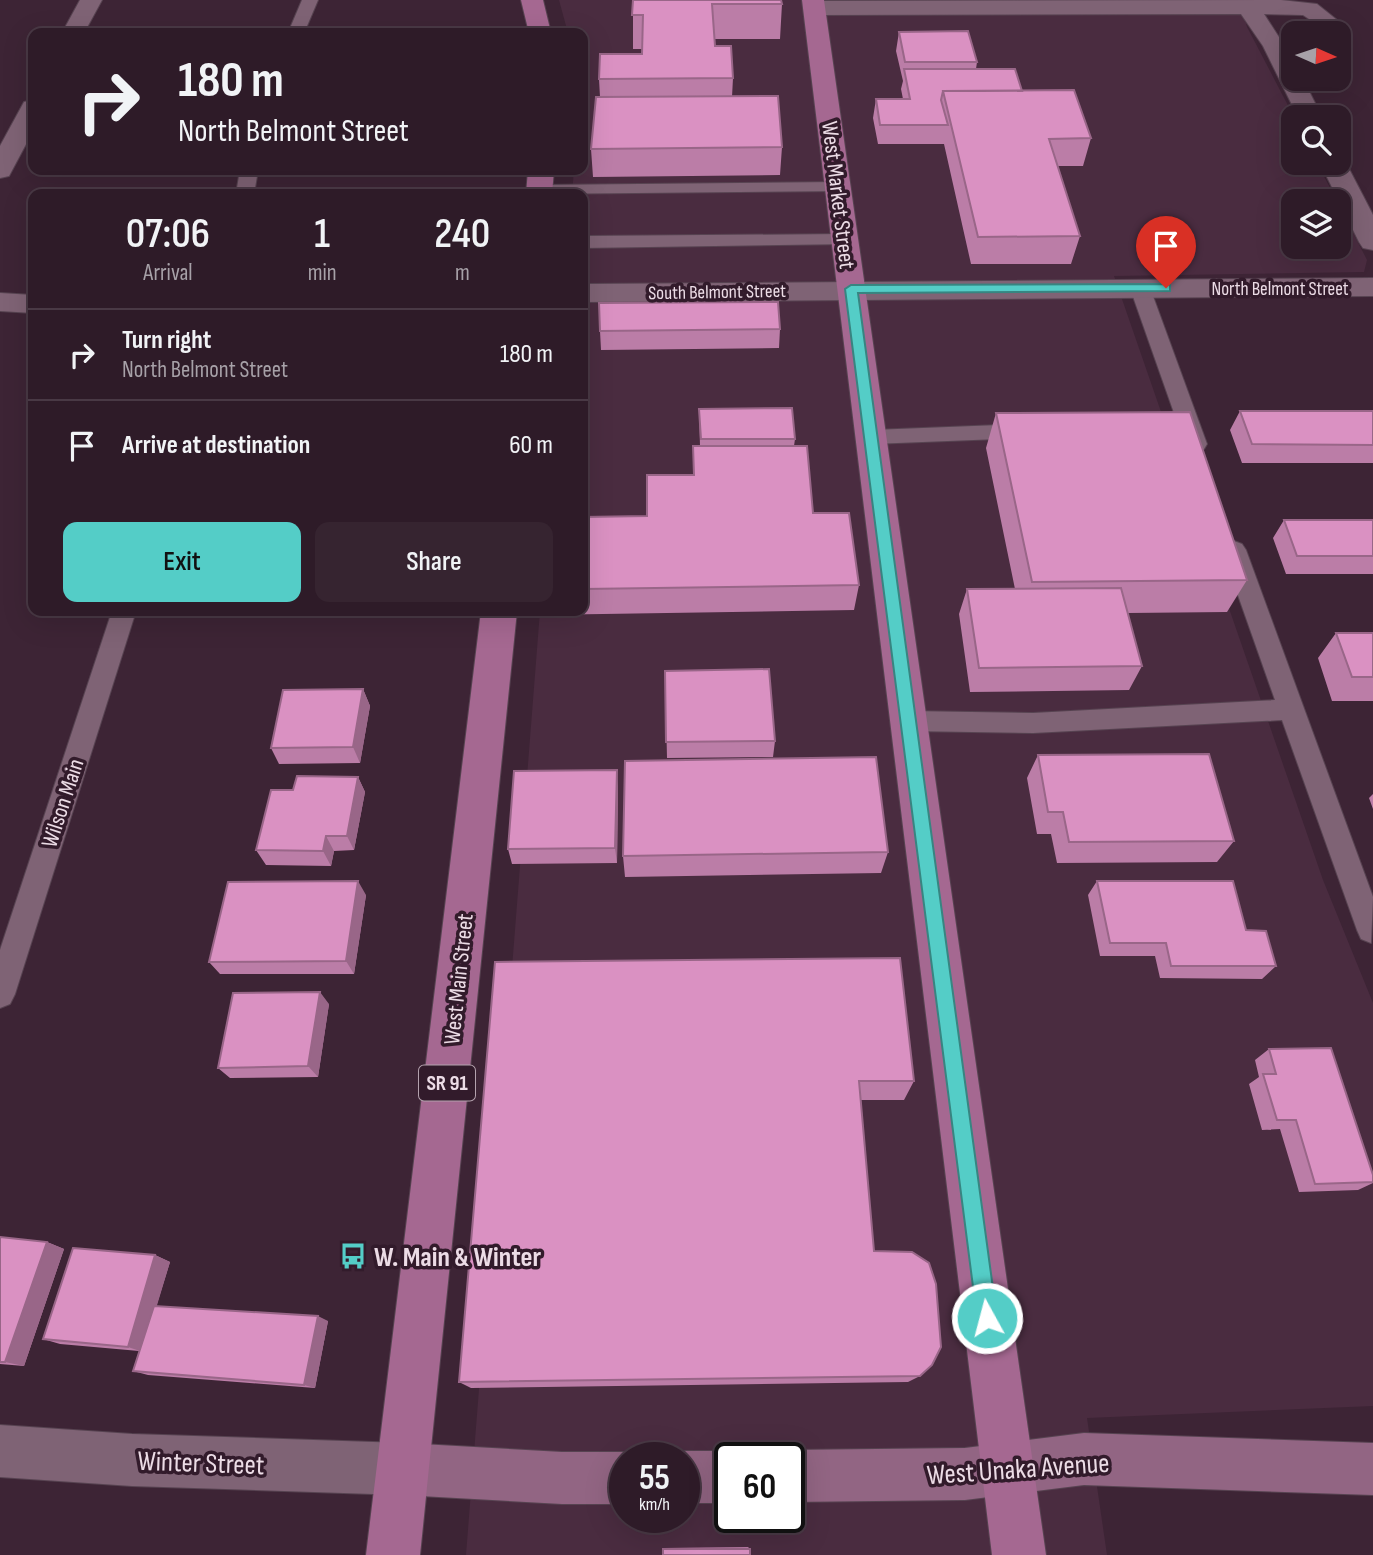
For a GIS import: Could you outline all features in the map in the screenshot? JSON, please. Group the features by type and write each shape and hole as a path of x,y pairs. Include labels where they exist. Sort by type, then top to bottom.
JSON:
{"main road":[{"path":"533,0 539,28"},
{"name":"West Market Street","path":"814,4 1019,1555"},
{"name":"West Main Street","path":"393,1555 498,616"},
{"name":"West Unaka Avenue","path":"805,1476 965,1474 1084,1459 1373,1469"},
{"path":"403,1469 609,1478"}],"street":[{"path":"76,28 90,0"},
{"path":"814,4 1309,9 1326,21"},
{"path":"1248,7 1281,42"},
{"path":"0,170 28,117"},
{"path":"1339,175 1373,242"},
{"name":"North Belmont Street","path":"851,289 1373,287"},
{"name":"South Belmont Street","path":"588,293 851,289"},
{"path":"0,302 28,304"},
{"name":"Winter Street","path":"0,1451 132,1460 403,1469"}],"lane":[{"path":"298,28 310,0"},
{"path":"540,185 838,187"},
{"path":"588,243 844,240"},
{"path":"1140,288 1203,463"},
{"path":"1162,426 1189,425"},
{"path":"872,437 1054,430"},
{"path":"1226,528 1371,930"},
{"name":"Wilson Main","path":"0,994 122,616"},
{"path":"909,721 1033,723 1291,709"}],"shaded area":[{"path":"559,0 1240,0 1247,27 1288,105 1281,105 1281,175 1323,175 1331,189 1281,189 1281,259 1351,259 1351,229 1367,260 1364,272 1114,276 1323,880 1373,1003 1373,1406 1087,1418 1107,1555 466,1555 540,616 588,616 588,189 572,189 574,175 588,175 588,28 567,28"}],"building":[{"path":"633,0 781,0 782,4 712,4 715,46 731,46 733,78 599,79 600,54 642,54 643,15 632,15"},
{"path":"968,31 977,62 905,62 899,32"},
{"path":"904,69 1015,69 1022,91 943,91 941,100 948,125 880,125 876,99 910,99"},
{"path":"1074,90 1091,138 1049,139 1080,236 978,237 943,91"},
{"path":"778,96 782,147 591,149 596,97"},
{"path":"778,302 780,329 600,331 599,303"},
{"path":"792,408 795,439 701,439 699,409"},
{"path":"1240,411 1373,411 1373,445 1252,444"},
{"path":"1190,412 1247,580 1032,582 996,413"},
{"path":"693,446 807,446 813,513 849,513 859,585 588,589 588,517 647,516 647,475 694,475"},
{"path":"1284,520 1373,520 1373,556 1297,556"},
{"path":"1121,588 1142,666 979,668 967,589"},
{"path":"1336,633 1373,633 1373,677 1352,677"},
{"path":"769,669 775,741 666,742 665,671"},
{"path":"363,689 353,747 271,748 283,690"},
{"path":"1209,754 1234,841 1069,842 1063,812 1048,812 1038,755"},
{"path":"876,757 888,852 623,856 625,761"},
{"path":"617,770 615,848 508,849 514,771"},
{"path":"297,776 358,777 347,836 326,836 323,851 256,850 271,790 293,790"},
{"path":"358,881 346,961 209,962 228,882"},
{"path":"1097,881 1233,881 1246,930 1266,931 1276,966 1171,966 1166,943 1110,943"},
{"path":"900,958 914,1081 859,1081 874,1251 912,1252 929,1263 936,1284 941,1347 932,1365 920,1376 459,1382 495,962"},
{"path":"320,992 308,1066 218,1068 233,993"},
{"path":"1331,1048 1373,1182 1315,1184 1296,1120 1277,1120 1263,1074 1276,1074 1269,1049"},
{"path":"0,1237 47,1242 5,1362 0,1362"},
{"path":"73,1248 155,1255 128,1347 43,1339"},
{"path":"154,1306 318,1316 304,1385 133,1371"},
{"path":"663,1549 750,1549 750,1555 663,1555"}],"place":[{"name":"W. Main & Winter","path":"353,1256"}],"route":[{"path":"987,1318 851,289 1166,288"}]}
